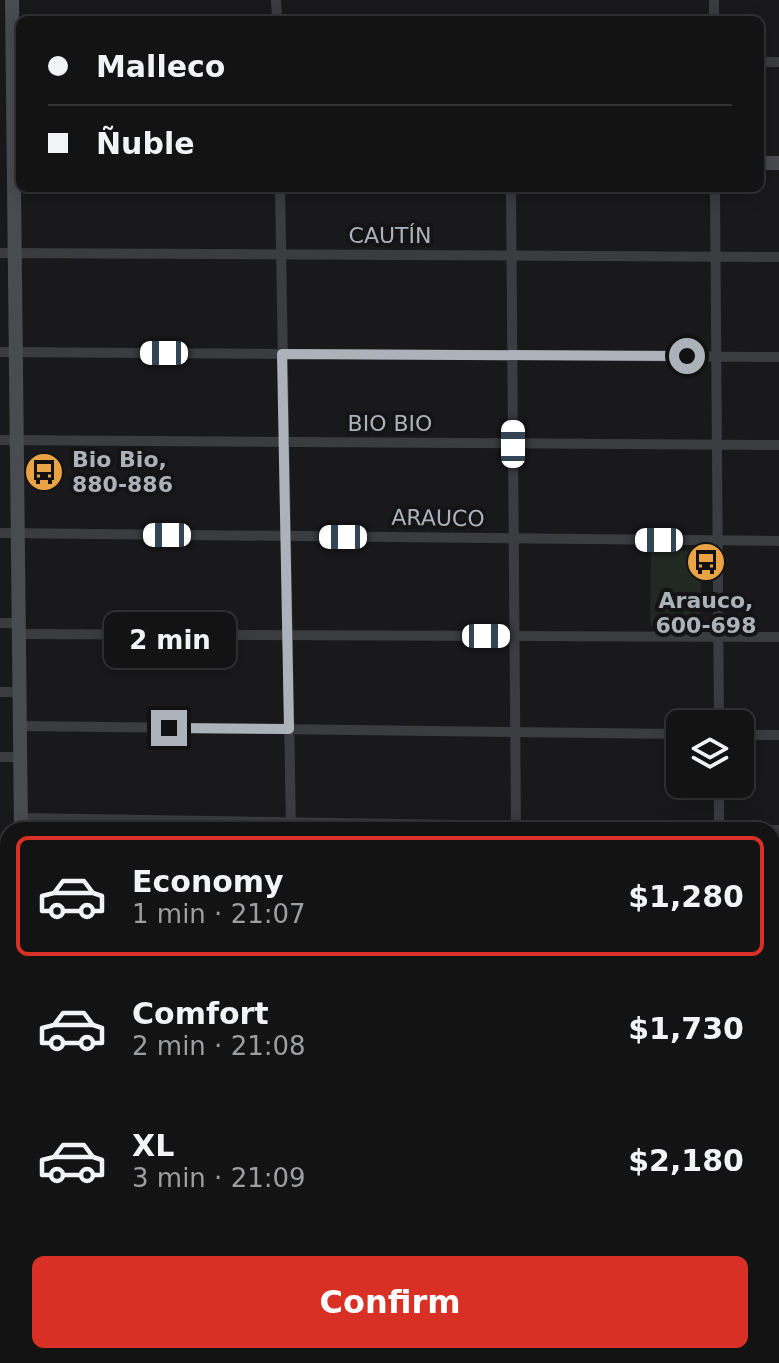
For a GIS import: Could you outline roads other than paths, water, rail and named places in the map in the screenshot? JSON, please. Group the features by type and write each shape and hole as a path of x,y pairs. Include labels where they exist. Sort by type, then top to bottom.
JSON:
{"street":[{"path":"12,0 16,58 7,253 16,352 21,822"},
{"path":"280,192 290,822"},
{"path":"511,192 516,822"},
{"path":"715,192 719,710"},
{"name":"CAUTÍN","path":"7,253 779,257"},
{"path":"0,352 779,357"},
{"name":"BIO BIO","path":"0,440 779,445"},
{"name":"ARAUCO","path":"0,533 779,541"},
{"path":"0,623 19,629 287,636 779,637"},
{"path":"0,692 20,692"},
{"path":"20,726 666,734"},
{"path":"754,735 779,735"},
{"path":"0,757 21,757"},
{"path":"719,798 719,822"}],"place":[{"name":"Bio Bio, 880-886","path":"44,472"},
{"name":"Arauco, 600-698","path":"706,562"}]}
